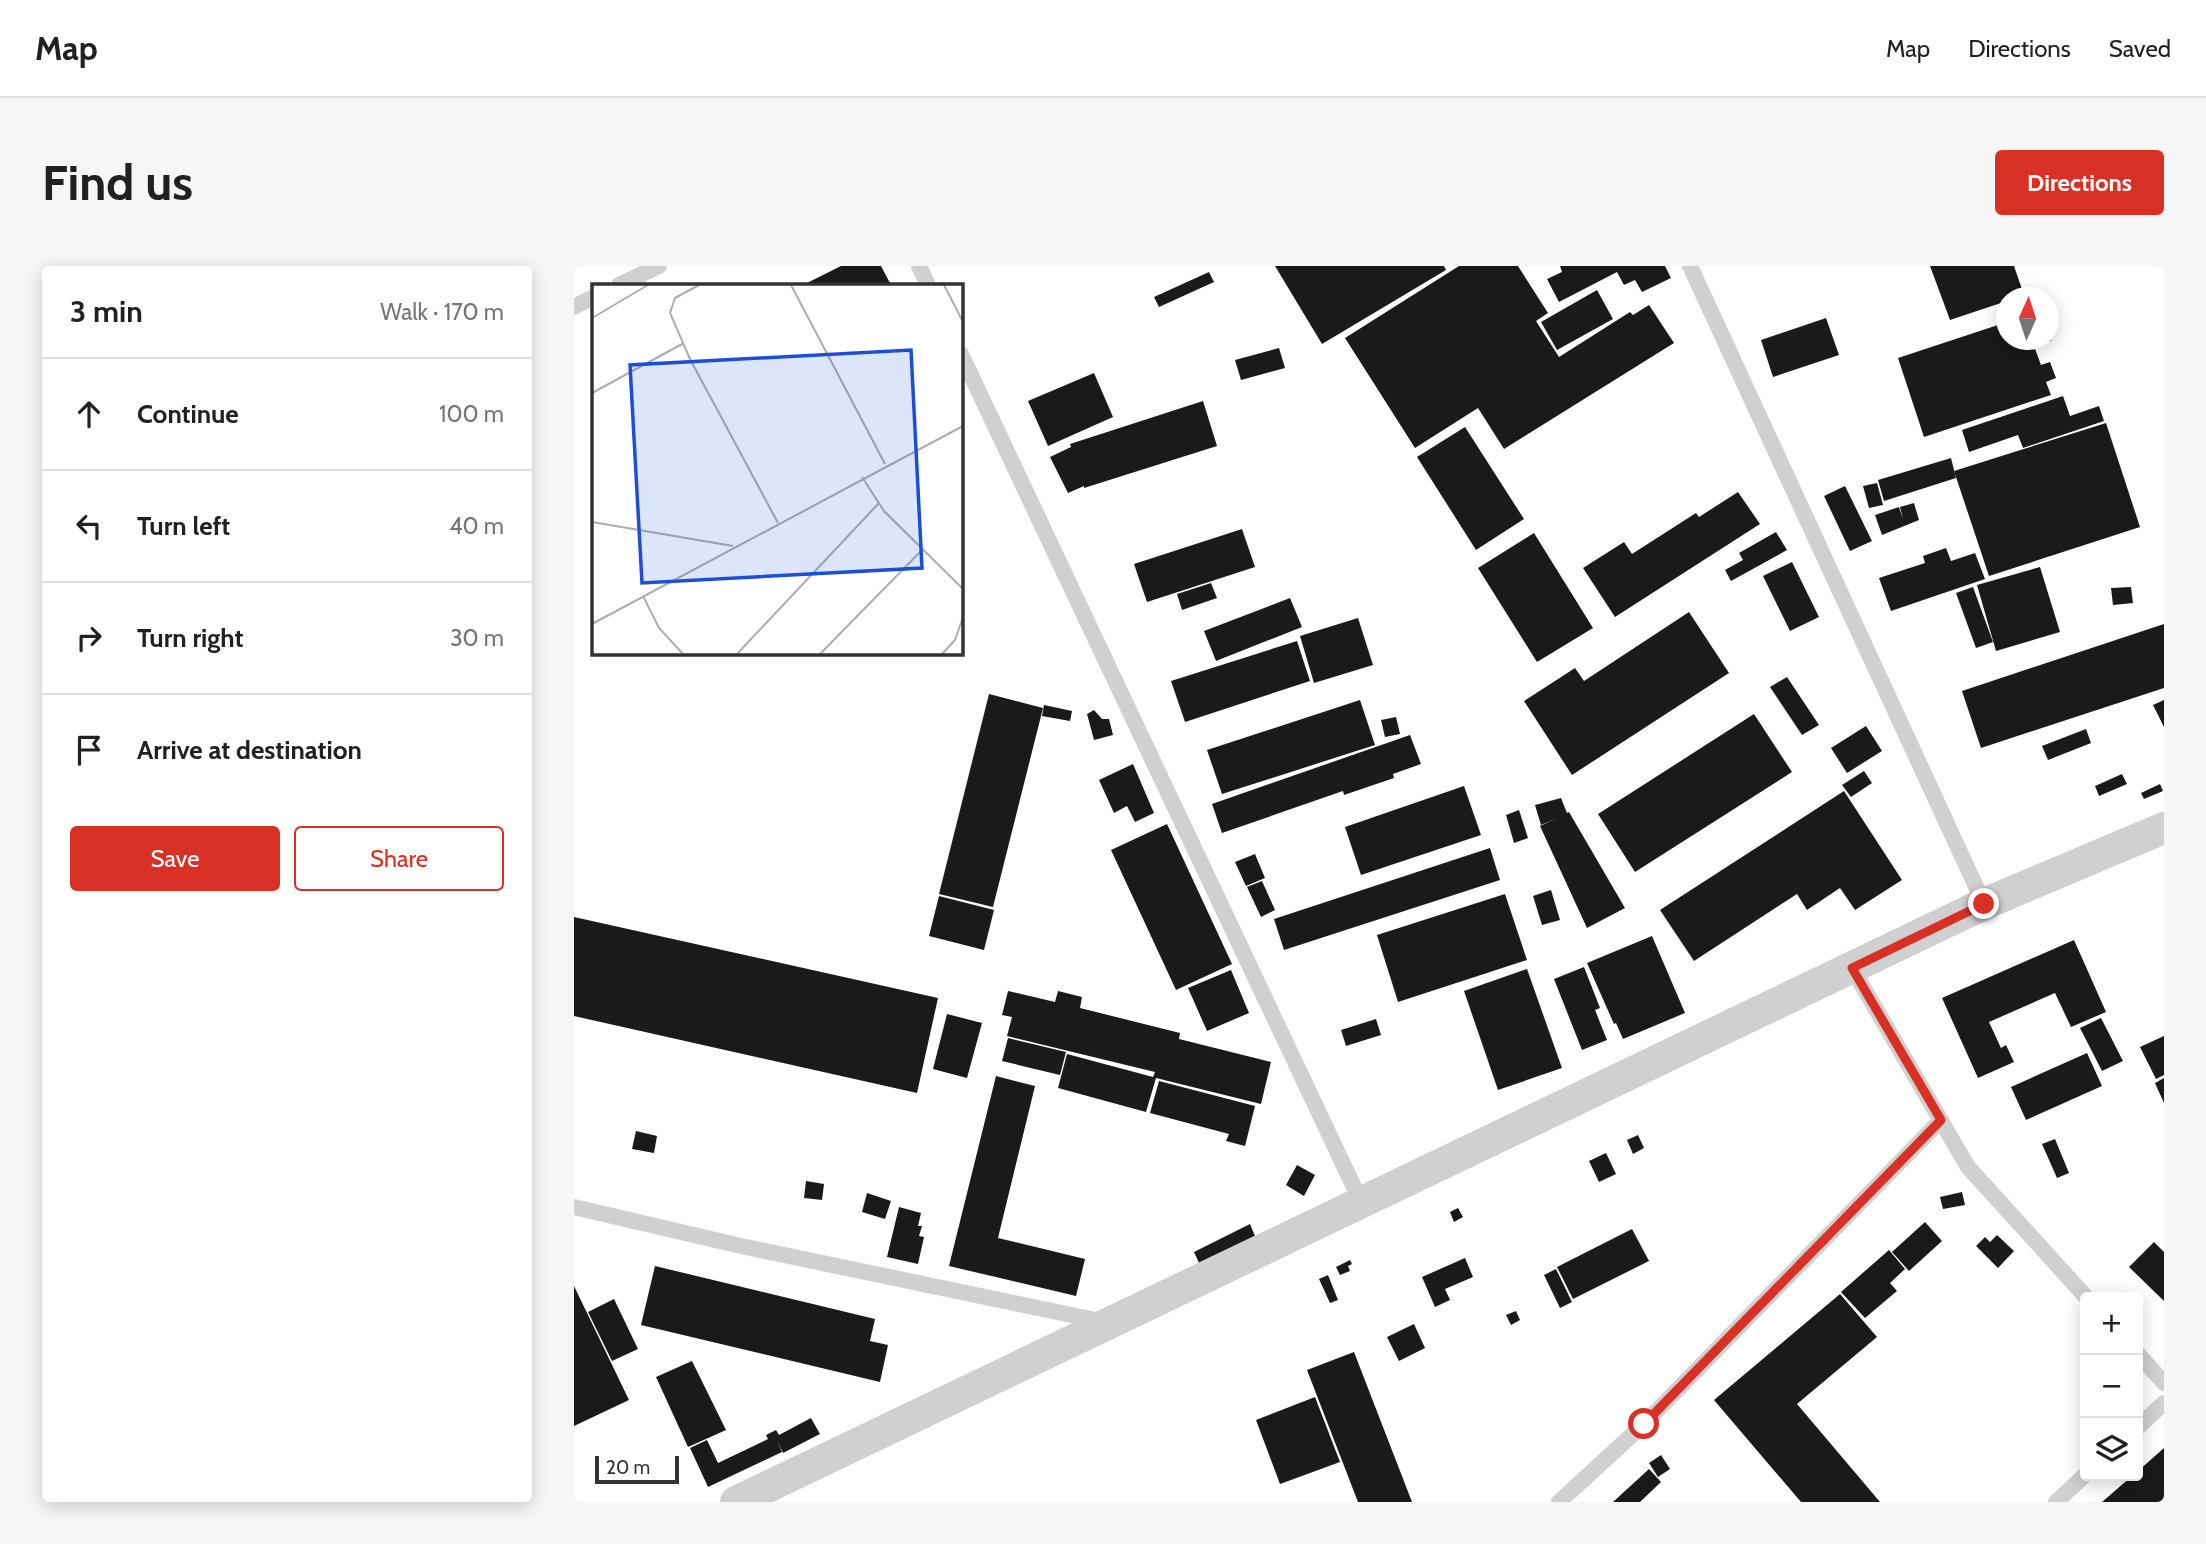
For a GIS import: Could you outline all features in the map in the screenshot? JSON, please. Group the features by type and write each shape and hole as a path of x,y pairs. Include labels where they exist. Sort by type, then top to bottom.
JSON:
{"street":[{"path":"736,1502 1984,904 2164,828"}],"lane":[{"path":"621,284 659,266"},
{"path":"919,266 928,284"},
{"path":"1690,266 1984,904"},
{"path":"574,307 592,298"},
{"path":"962,356 1361,1202"},
{"path":"1852,968 1968,1167 2081,1292"},
{"path":"1559,1502 1644,1424 1941,1120"},
{"path":"574,1206 741,1246 1110,1323"},
{"path":"2139,1355 2164,1383"},
{"path":"2143,1422 2164,1403"},
{"path":"2056,1502 2080,1480"}],"building":[{"path":"841,266 881,266 890,284 805,284"},
{"path":"1275,266 1444,266 1446,270 1322,344"},
{"path":"1459,266 1518,266 1548,313 1536,321 1559,357 1630,312 1633,315 1649,305 1674,343 1504,449 1478,408 1415,448 1345,338"},
{"path":"1560,266 1665,266 1671,278 1642,292 1635,280 1624,285 1617,272 1559,302 1547,279 1562,272"},
{"path":"1930,266 2014,266 2021,287 1996,287 1996,305 1950,320"},
{"path":"1209,272 1214,282 1159,307 1154,297"},
{"path":"1597,290 1613,319 1557,350 1541,322"},
{"path":"1826,318 1839,355 1773,377 1761,340"},
{"path":"1996,326 1996,350 2035,350 2041,365 2050,362 2056,378 2046,382 2051,395 1924,437 1898,358"},
{"path":"1279,348 1285,368 1241,380 1235,360"},
{"path":"1094,373 1113,417 1048,446 1028,401"},
{"path":"2063,396 2070,416 2099,406 2104,421 2023,448 2018,435 1969,452 1962,430"},
{"path":"1203,401 1217,446 1068,493 1050,457 1071,447 1070,444"},
{"path":"2106,423 2140,527 1989,576 1954,471"},
{"path":"1465,427 1524,519 1476,550 1417,457"},
{"path":"1951,458 1956,478 1884,501 1878,480"},
{"path":"1877,483 1883,505 1869,508 1863,486"},
{"path":"1845,486 1872,541 1850,551 1824,496"},
{"path":"1738,492 1760,524 1615,617 1583,568 1624,542 1632,554 1696,513 1699,517"},
{"path":"1914,503 1919,520 1882,535 1875,515 1899,507 1903,519 1900,507"},
{"path":"1242,529 1255,567 1147,602 1134,564"},
{"path":"1776,532 1787,550 1731,581 1725,570 1743,560 1739,553"},
{"path":"1534,533 1593,628 1537,662 1478,568"},
{"path":"1946,548 1951,561 1975,553 1985,579 1891,611 1879,578 1925,563 1923,556"},
{"path":"1792,562 1819,617 1790,631 1763,576"},
{"path":"2040,567 2060,632 1996,651 1977,585"},
{"path":"1211,583 1217,598 1182,610 1177,594"},
{"path":"1973,587 1993,642 1976,648 1956,593"},
{"path":"2131,587 2133,603 2113,605 2111,588"},
{"path":"1290,598 1302,627 1216,661 1204,631"},
{"path":"1689,612 1729,673 1572,775 1524,701 1575,668 1584,681"},
{"path":"1358,618 1373,665 1314,683 1300,636"},
{"path":"2164,624 2164,688 1981,748 1962,691"},
{"path":"1297,641 1310,681 1185,722 1171,681"},
{"path":"1787,677 1819,725 1802,735 1770,687"},
{"path":"989,694 1043,708 993,907 939,894"},
{"path":"1360,700 1375,745 1222,794 1207,750"},
{"path":"2164,700 2164,727 2153,705"},
{"path":"1044,705 1072,711 1070,721 1042,716"},
{"path":"1094,710 1102,719 1109,719 1113,735 1094,740 1087,714"},
{"path":"1754,714 1792,772 1635,872 1598,814"},
{"path":"1396,717 1400,734 1385,737 1381,720"},
{"path":"1866,726 1882,751 1847,773 1831,748"},
{"path":"2086,729 2091,743 2048,760 2042,746"},
{"path":"1410,735 1421,764 1393,774 1394,778 1344,795 1343,791 1222,833 1212,804"},
{"path":"1133,764 1154,813 1135,822 1127,806 1114,813 1099,780"},
{"path":"1864,771 1872,783 1851,797 1842,785"},
{"path":"2122,774 2127,784 2099,796 2095,786"},
{"path":"2160,784 2163,791 2144,799 2141,793"},
{"path":"1464,786 1481,835 1361,875 1345,827"},
{"path":"1844,791 1902,880 1855,910 1840,888 1807,910 1797,894 1694,961 1660,910"},
{"path":"1561,798 1567,813 1569,812 1625,908 1587,928 1540,826 1557,818 1541,825 1535,805"},
{"path":"1519,810 1528,838 1514,843 1506,815"},
{"path":"1167,824 1232,964 1176,990 1111,850"},
{"path":"1490,848 1500,880 1284,950 1274,919"},
{"path":"1255,854 1265,878 1246,886 1235,862"},
{"path":"1262,881 1275,910 1261,917 1247,887"},
{"path":"1551,890 1560,920 1542,925 1533,896"},
{"path":"1505,894 1527,960 1398,1002 1377,935"},
{"path":"939,896 994,910 984,950 929,936"},
{"path":"574,917 938,998 917,1093 574,1016"},
{"path":"1652,936 1685,1013 1623,1039 1587,963"},
{"path":"2074,940 2106,1012 2071,1027 2055,993 1989,1022 2001,1048 2006,1045 2014,1062 1978,1078 1942,998"},
{"path":"1584,967 1600,1008 1595,1010 1607,1040 1582,1050 1554,979"},
{"path":"1527,969 1562,1068 1498,1090 1464,991"},
{"path":"1231,970 1249,1013 1207,1031 1188,988"},
{"path":"1008,991 1055,1002 1058,991 1082,997 1080,1008 1180,1033 1179,1039 1271,1062 1261,1104 1156,1078 1146,1112 1058,1088 1067,1054 1153,1077 1155,1072 1007,1036 1012,1017 1002,1015"},
{"path":"947,1014 982,1023 967,1078 933,1069"},
{"path":"2101,1018 2123,1061 2102,1071 2080,1028"},
{"path":"1376,1019 1381,1035 1346,1046 1341,1030"},
{"path":"2164,1036 2164,1075 2156,1079 2140,1047"},
{"path":"1008,1038 1066,1052 1060,1075 1002,1061"},
{"path":"2087,1053 2102,1086 2026,1120 2011,1087"},
{"path":"996,1076 1035,1086 998,1238 1085,1259 1076,1296 949,1266"},
{"path":"2164,1078 2164,1103 2155,1083"},
{"path":"1159,1081 1255,1106 1245,1146 1226,1141 1229,1134 1150,1113"},
{"path":"636,1131 657,1136 654,1153 632,1149"},
{"path":"1638,1135 1644,1148 1633,1154 1627,1140"},
{"path":"2055,1139 2069,1173 2057,1178 2042,1144"},
{"path":"1606,1153 1616,1174 1599,1182 1589,1161"},
{"path":"1297,1165 1315,1175 1304,1196 1286,1185"},
{"path":"806,1181 824,1184 822,1200 804,1198"},
{"path":"1962,1192 1965,1205 1943,1209 1940,1197"},
{"path":"867,1193 891,1201 885,1219 862,1212"},
{"path":"899,1207 921,1213 918,1226 922,1226 919,1236 924,1237 918,1264 887,1257"},
{"path":"1458,1208 1463,1217 1454,1222 1450,1212"},
{"path":"1925,1222 1942,1241 1909,1271 1892,1252"},
{"path":"1250,1224 1255,1236 1199,1263 1194,1252"},
{"path":"1632,1229 1649,1261 1573,1299 1557,1267"},
{"path":"1997,1235 2014,1251 1998,1268 1976,1246 1985,1237 1990,1242"},
{"path":"2154,1242 2164,1252 2164,1301 2129,1267"},
{"path":"1889,1250 1905,1269 1890,1283 1897,1291 1865,1318 1841,1292"},
{"path":"1465,1258 1473,1277 1445,1289 1450,1300 1435,1307 1422,1277"},
{"path":"1350,1260 1350,1271 1340,1275 1336,1267"},
{"path":"655,1266 875,1319 870,1341 888,1345 880,1382 641,1325"},
{"path":"1556,1269 1572,1302 1560,1308 1544,1275"},
{"path":"1328,1275 1338,1300 1330,1303 1319,1279"},
{"path":"574,1286 629,1400 574,1426"},
{"path":"1840,1294 1877,1337 1797,1404 1880,1502 1801,1502 1714,1400"},
{"path":"614,1299 638,1349 612,1361 588,1312"},
{"path":"1516,1311 1520,1320 1511,1325 1506,1315"},
{"path":"1414,1324 1425,1348 1399,1361 1387,1337"},
{"path":"1354,1352 1412,1502 1358,1502 1307,1370"},
{"path":"692,1361 726,1430 688,1447 656,1377"},
{"path":"1315,1397 1340,1462 1280,1484 1256,1420"},
{"path":"811,1418 820,1434 783,1453 777,1440 782,1452 708,1487 690,1448 707,1440 718,1463 768,1439 766,1435 776,1430 779,1435"},
{"path":"2164,1448 2164,1502 2102,1502 2126,1481 2143,1481 2143,1467"},
{"path":"1661,1455 1670,1469 1658,1477 1649,1463"},
{"path":"1649,1469 1661,1482 1640,1502 1613,1502"}],"route":[{"path":"1644,1424 1941,1120 1852,968 1984,904"}]}
